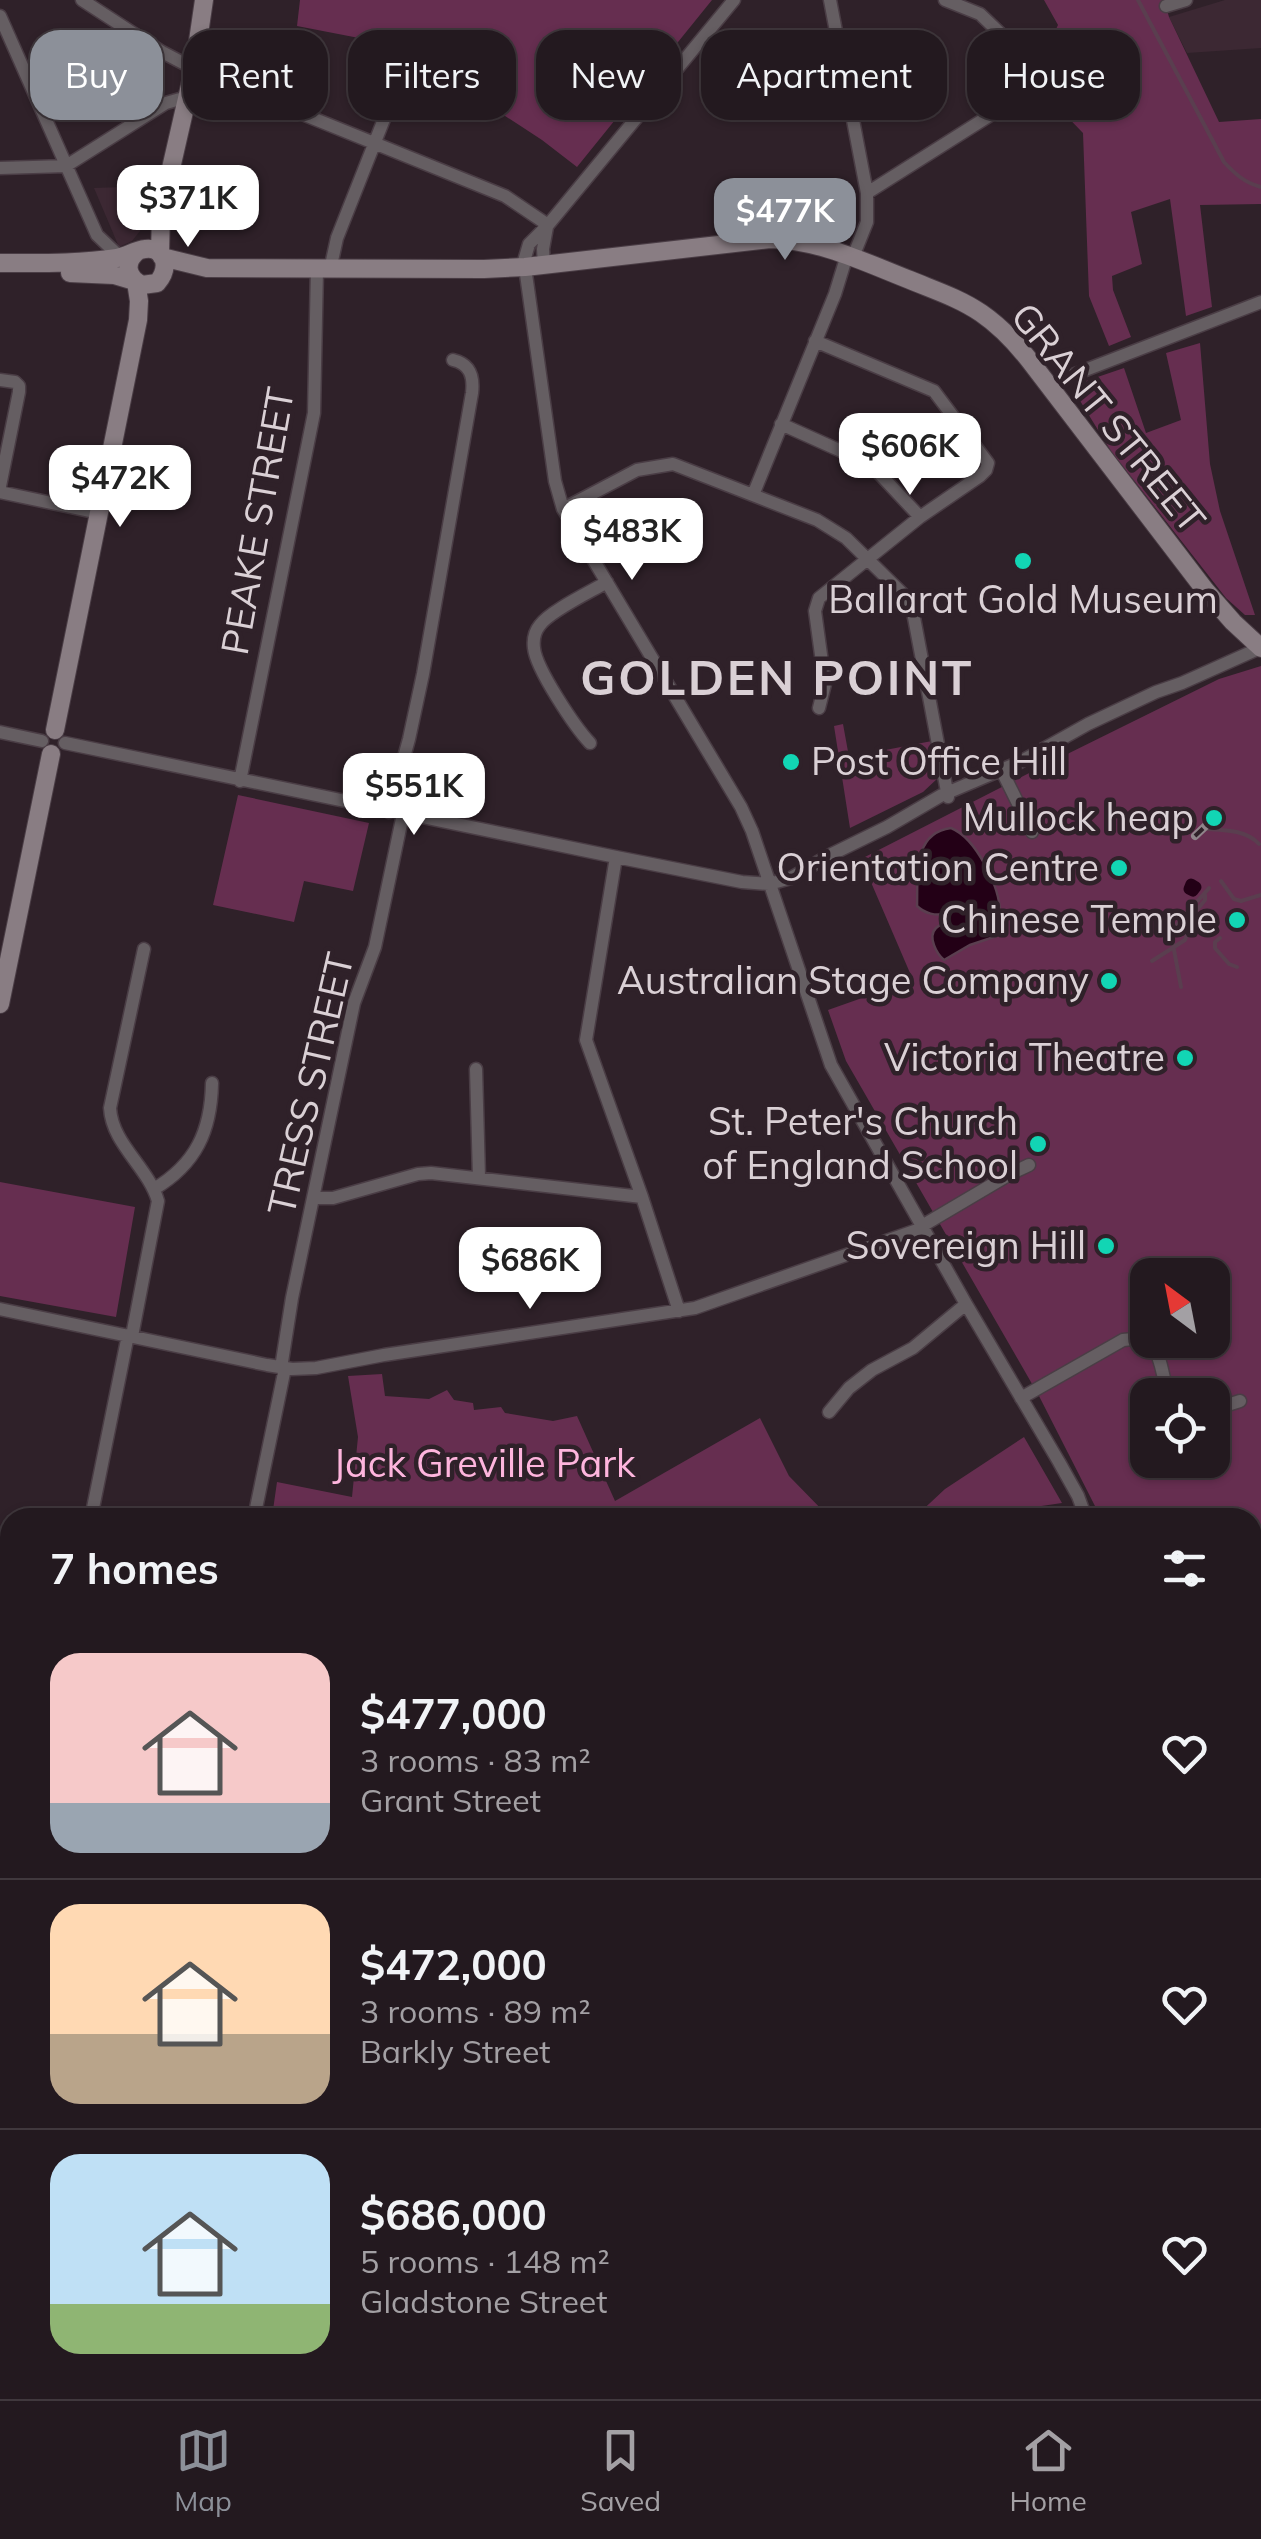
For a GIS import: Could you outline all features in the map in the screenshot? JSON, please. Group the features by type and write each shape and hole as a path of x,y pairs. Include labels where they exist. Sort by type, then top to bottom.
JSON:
{"main road":[{"path":"200,30 204,0"},
{"path":"138,320 165,270 161,212 183,115"},
{"path":"0,1004 138,320 139,300 128,264 161,212"},
{"name":"GRANT STREET","path":"161,255 199,267 223,269 530,267 770,239 814,244 850,256 960,300 1011,339 1205,590 1260,648"},
{"path":"0,263 83,262 150,249 161,255"},
{"name":"GRANT STREET","path":"159,281 223,269"},
{"path":"0,273 108,274 148,286 159,281"}],"street":[{"path":"82,0 183,62"},
{"path":"734,0 529,244 556,488 563,508 741,807 831,1065 1082,1508"},
{"path":"753,495 866,222 867,193 830,0"},
{"path":"944,0 980,14 997,30"},
{"path":"1166,6 1186,0"},
{"path":"0,16 97,235 97,250 83,262"},
{"path":"0,168 66,166 166,102 183,98"},
{"path":"319,120 505,196 548,225"},
{"name":"PEAKE STREET","path":"240,781 314,413 323,269 383,120"},
{"path":"867,193 983,120"},
{"path":"530,267 548,225"},
{"path":"97,235 132,253"},
{"path":"1048,387 1261,302"},
{"path":"815,340 936,392 985,456 988,467 920,517 816,604 825,678 818,708"},
{"name":"TRESS STREET","path":"256,1508 283,1368 288,1316 354,1004 375,947 406,750 472,393 468,368 452,360"},
{"path":"0,380 15,382 19,392 0,491 100,513"},
{"path":"782,424 869,466 920,517"},
{"path":"563,508 637,470 670,464 828,525 842,534 906,597 914,610 948,796"},
{"path":"590,743 570,719 538,662 534,646 545,620 607,582"},
{"path":"0,732 616,858 769,884 783,872 924,814 948,796 1156,692 1260,648"},
{"path":"948,796 1020,762"},
{"path":"1003,773 1032,832"},
{"path":"616,858 586,1040 679,1311"},
{"path":"93,1508 158,1209 154,1189 116,1131 110,1112 144,949"},
{"path":"476,1069 479,1177"},
{"path":"154,1189 177,1174 194,1155 205,1129 212,1082"},
{"path":"0,1309 283,1368 324,1367 679,1311 732,1296 922,1227 1029,1165"},
{"path":"314,1198 333,1198 425,1173 642,1198"},
{"path":"830,1412 849,1388 872,1370 914,1348 966,1304"},
{"path":"1021,1398 1128,1338 1147,1342 1158,1354 1164,1378"},
{"path":"1230,1404 1240,1400"}],"shaded area":[{"path":"1225,0 1261,0 1261,48 1187,53 1169,17"},
{"path":"151,186 140,231 132,241 119,247 94,188"},
{"path":"951,828 969,842 985,864 1000,913 992,918 997,936 944,960 932,936 949,915 931,914 917,906 917,882 923,847 929,838"}],"green space":[{"path":"300,0 712,0 681,38 681,30 536,30 536,120 615,120 577,167 511,120 516,120 516,30 348,30 348,36 297,26"},
{"path":"1044,0 1164,0 1219,122 1261,119 1261,204 1200,205 1212,307 1186,316 1170,199 1131,212 1142,264 1112,276 1113,290 1131,337 1109,346 1089,296 1083,133 1070,120 1140,120 1140,30 1056,30 1058,25"},
{"path":"1200,343 1210,464 1220,511 1255,615 1245,615 1226,598 1111,451 1074,391 1074,385 1124,368 1146,433 1181,420 1166,353"},
{"name":"Sovereign Hill","path":"1261,666 1261,1508 1096,1508 1039,1396 846,1061 828,1010 913,980 861,859 1219,679"},
{"path":"843,724 849,757 932,741 938,778 923,792 850,828 834,726"},
{"path":"238,795 369,823 353,891 304,881 294,922 213,905"},
{"path":"0,1182 135,1207 116,1317 0,1296"},
{"name":"Jack Greville Park","path":"382,1374 385,1396 429,1399 447,1390 454,1400 473,1403 474,1410 501,1407 505,1413 553,1421 577,1416 615,1501 760,1418 789,1476 820,1508 273,1508 277,1482 352,1497 358,1437 348,1376"},
{"path":"1024,1437 1062,1503 1028,1508 925,1508 945,1489"}],"waterway":[{"path":"1138,0 1224,162 1241,178 1261,187"},
{"path":"1207,829 1242,833 1259,844"},
{"path":"1221,881 1234,899 1241,901 1261,895"},
{"path":"1191,884 1196,887 1193,891 1189,889 1191,884"},
{"path":"1181,987 1171,934 1209,888"},
{"path":"1152,961 1185,940 1205,895"},
{"path":"1220,938 1215,948 1237,967"}],"railway":[{"path":"1195,836 1213,819"}],"place":[{"name":"Ballarat Gold Museum","path":"1023,561"},
{"name":"Post Office Hill","path":"791,762"},
{"name":"Mullock heap","path":"1214,818"},
{"name":"Orientation Centre","path":"1119,868"},
{"name":"Chinese Temple","path":"1237,920"},
{"name":"Australian Stage Company","path":"1109,981"},
{"name":"Victoria Theatre","path":"1185,1058"},
{"name":"St. Peter's Church of England School","path":"1038,1144"},
{"name":"Sovereign Hill","path":"1106,1246"}],"district":[{"name":"GOLDEN POINT","path":"777,678"}]}
